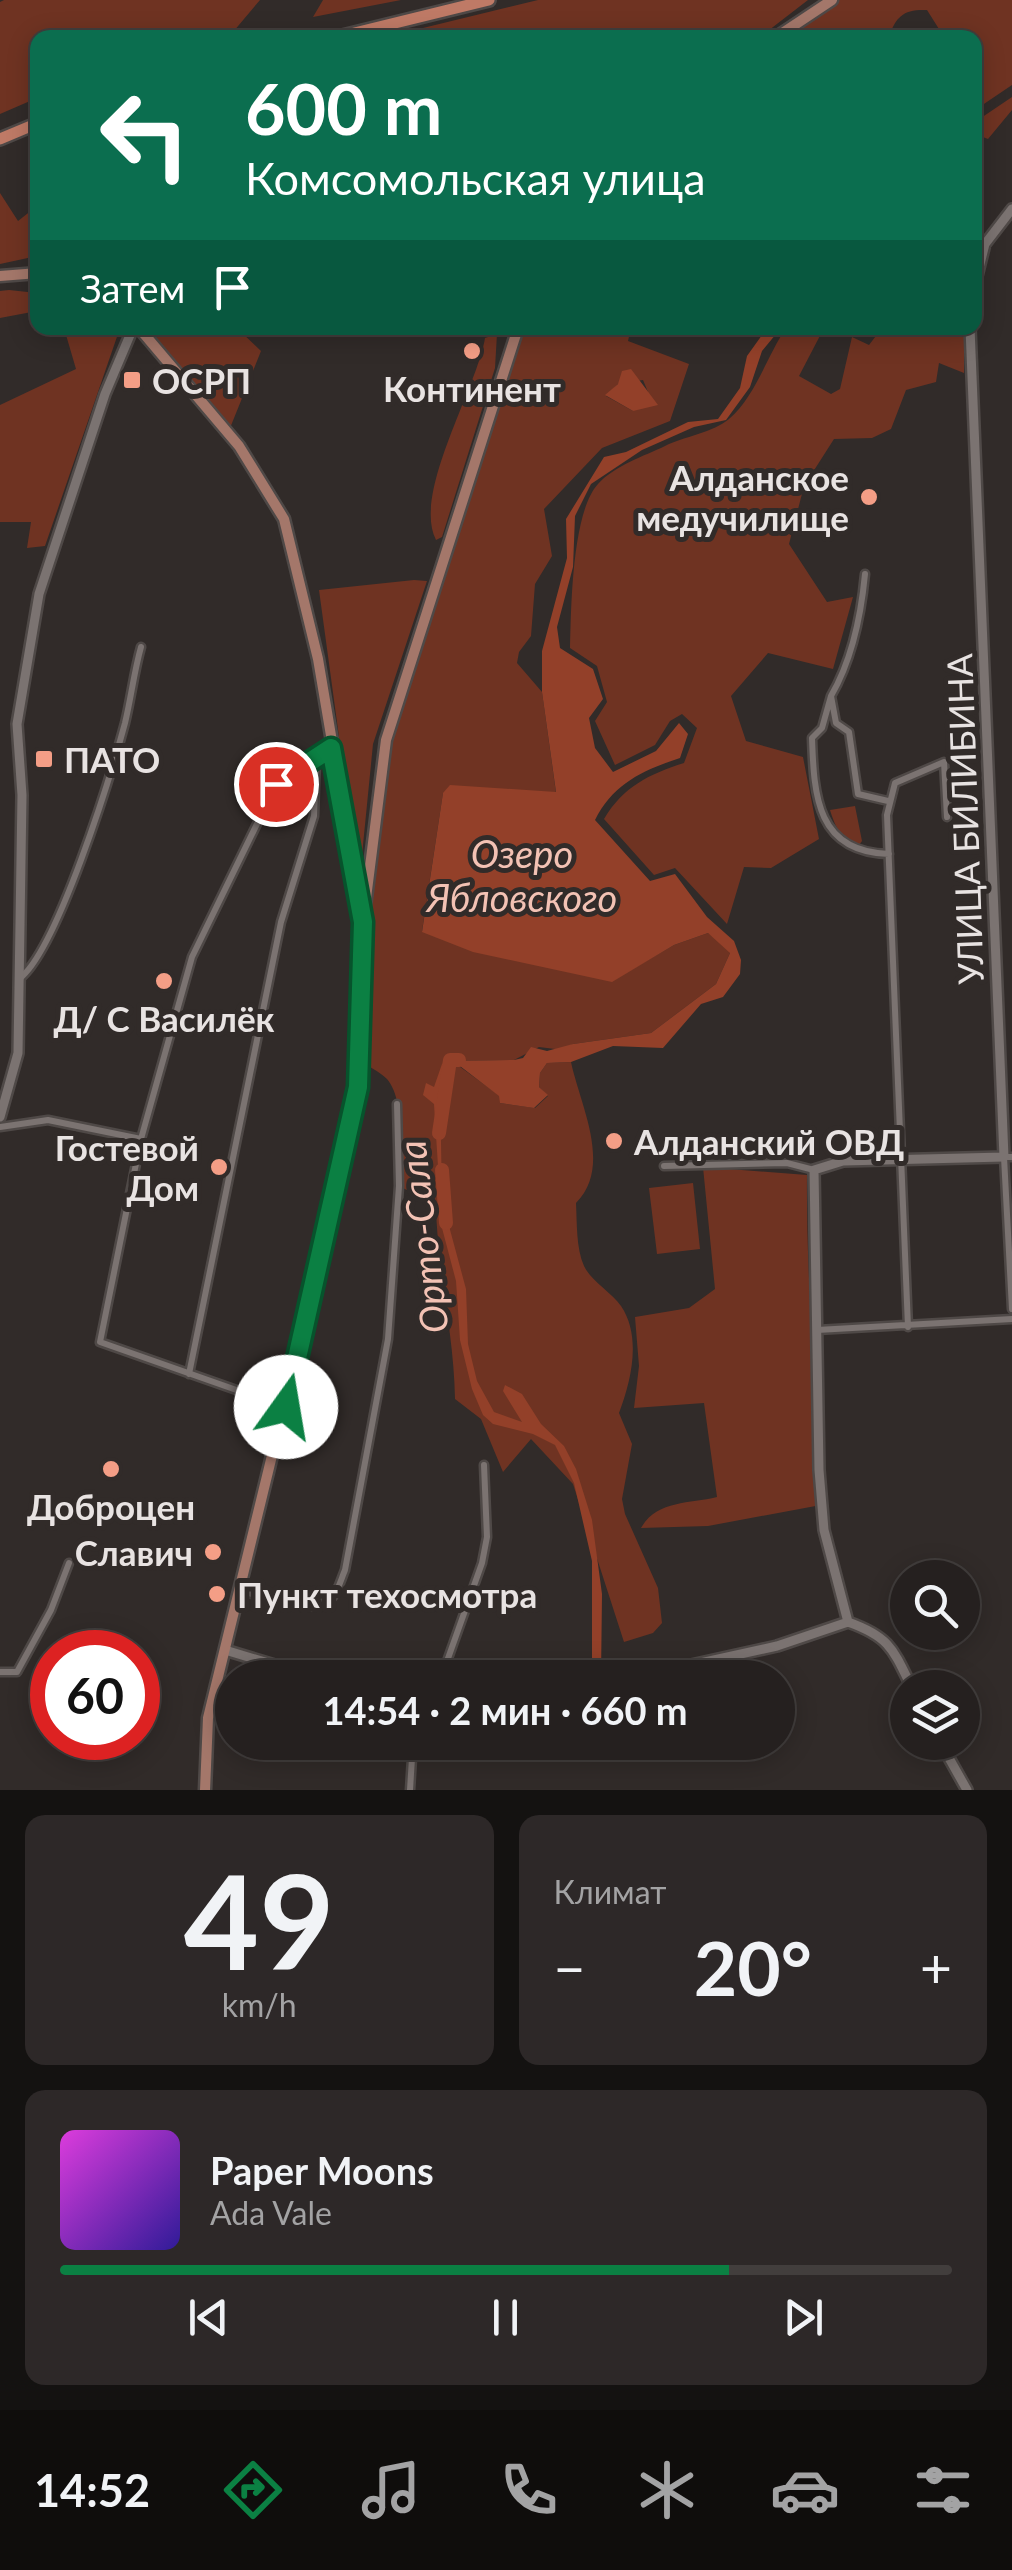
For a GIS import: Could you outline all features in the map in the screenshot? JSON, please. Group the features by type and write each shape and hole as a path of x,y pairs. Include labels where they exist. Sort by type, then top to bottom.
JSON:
{"highway":[{"path":"367,30 489,0"},
{"path":"0,139 30,126"}],"main road":[{"path":"787,30 832,0"},
{"path":"0,276 30,273"},
{"path":"142,335 239,446 284,519 318,659 363,922"},
{"path":"205,1790 208,1718 355,1115 363,922 386,740 516,335"}],"street":[{"path":"982,259 986,244 1012,209"},
{"path":"0,1117 18,1053 22,795 17,724 39,594 97,417 133,335"},
{"name":"УЛИЦА БИЛИБИНА","path":"970,335 1012,1310"},
{"path":"865,574 862,609 842,677 831,696 822,728 812,738 816,804 836,837 853,849 889,854"},
{"path":"18,980 34,969 70,887 125,722 141,647"},
{"path":"831,696 836,723 849,732 858,794 888,801"},
{"path":"286,1407 100,1342 141,1139 192,957 276,784 331,748"},
{"path":"189,1374 282,922 314,816 316,760"},
{"path":"908,1327 889,854 888,801 896,783 944,762 947,817"},
{"path":"242,1591 301,1604 324,1604 334,1597 344,1570 388,1339 399,1186 397,1104"},
{"path":"0,1127 48,1120 141,1139"},
{"path":"664,1166 788,1163 814,1170 843,1161 1008,1157"},
{"path":"814,1170 824,1530 848,1622"},
{"path":"817,1330 1012,1319"},
{"path":"447,1660 482,1563 487,1537 484,1465"},
{"path":"0,1672 17,1672 69,1564"},
{"path":"714,1660 777,1646 848,1622 878,1633 893,1648 903,1670"},
{"path":"225,1650 258,1660"},
{"path":"410,1790 412,1760"},
{"path":"950,1760 967,1790"}],"shaded area":[{"path":"260,0 235,30 30,30 30,101 0,114 0,2"},
{"path":"323,0 401,0 313,17"},
{"path":"538,0 808,0 769,30 415,30"},
{"path":"832,0 1012,0 1012,85 982,105 982,30 940,30 927,10 902,15 892,30 787,30"},
{"path":"1012,97 1012,110 988,139 982,137 982,117"},
{"path":"0,193 18,221 30,212 30,258 0,264"},
{"path":"0,291 30,292 30,312 0,318"},
{"path":"66,335 118,335 45,546 27,548 31,522 0,522 0,405 76,369"},
{"path":"145,335 244,335 261,351 228,433"},
{"path":"497,335 495,368 442,537 436,540 431,520 432,496 485,338"},
{"path":"516,335 629,335 628,341 689,364 670,421 602,448 544,509 552,556 535,584 531,636 519,652 517,663 542,692 556,793 443,793 422,931 612,981 674,945 708,933 727,945 730,953 716,984 651,1033 573,1044 563,1050 539,1047 514,1060 452,1061 500,1096 500,1103 535,1108 548,1096 539,1087 540,1073 547,1063 571,1062 593,1153 587,1188 576,1203 580,1251 587,1271 621,1306 631,1331 630,1373 619,1413 632,1444 622,1499 658,1588 662,1623 653,1633 624,1642 573,1484 531,1439 503,1472 481,1419 455,1399 436,1205 399,1186 397,1102 387,1079 359,1061 358,1004 386,740","holes":["643,380 648,392 633,411 606,396 618,384"]},
{"path":"782,335 820,335 799,376 831,394 840,389 852,337 869,345 877,335 964,335 964,373 939,363 936,382 906,390 891,429 872,438 834,439 804,486 789,544 827,602 853,597 833,669 768,653 731,696 746,741 803,757 819,839 771,868 744,867 727,924 675,868 654,875 604,819 638,783 684,763 697,728 682,714 670,721 655,745 615,765 595,721 607,702 597,666 570,648 571,609 578,538 589,497 598,484 630,462 729,419 753,388"},
{"path":"427,581 373,744 362,855 349,810 319,590"},
{"path":"855,806 862,841 859,845 843,836 830,810"},
{"path":"703,1167 807,1175 821,1505 708,1526 641,1528 665,1508 717,1497 704,1403 634,1408 639,1366 635,1317 689,1308 715,1289"},
{"path":"693,1183 700,1249 657,1254 649,1188"}],"water":[{"name":"Озеро Ябловского","path":"762,335 775,335 762,351 750,387 726,420 694,427 642,450 591,484 575,516 573,567 557,627 560,648 593,669 603,699 589,718 595,748 613,772 656,751 679,723 688,734 680,758 630,780 602,807 595,820 650,881 675,874 707,917 734,941 741,960 740,974 723,997 701,1004 663,1048 613,1046 571,1062 547,1063 540,1073 539,1087 548,1095 534,1108 500,1103 499,1096 456,1063 445,1068 440,1084 442,1200 466,1289 468,1344 477,1381 494,1412 522,1422 503,1391 505,1385 522,1394 541,1424 564,1446 576,1469 592,1520 602,1594 601,1660 592,1660 592,1561 574,1483 555,1445 533,1434 493,1424 483,1415 472,1389 460,1340 456,1281 442,1228 434,1104 423,1095 426,1083 434,1087 442,1064 447,1061 514,1060 523,1058 531,1047 547,1051 651,1033 716,984 730,953 708,933 674,945 612,982 473,952 422,932 443,793 450,785 556,792 542,692 542,651 567,558 566,519 604,457 626,452 688,422 718,419 740,388 747,356"},
{"path":"631,369 658,405 633,411 605,395 618,384 622,371"}],"waterway":[{"name":"Орто-Сала","path":"439,1133 450,1060 459,1060"},
{"name":"Орто-Сала","path":"442,1170 446,1223"}],"place":[{"name":"Континент","path":"472,351"},
{"name":"ОСРП","path":"132,380"},
{"name":"Алданское медучилище","path":"869,497"},
{"name":"ПАТО","path":"44,759"},
{"name":"Д/ С Василёк","path":"164,981"},
{"name":"Алданский ОВД","path":"614,1141"},
{"name":"Гостевой Дом","path":"219,1167"},
{"name":"Доброцен","path":"111,1469"},
{"name":"Славич","path":"213,1552"},
{"name":"Пункт техосмотра","path":"217,1594"}],"route":[{"path":"276,784 331,748 363,922 355,1115 286,1407"}]}
